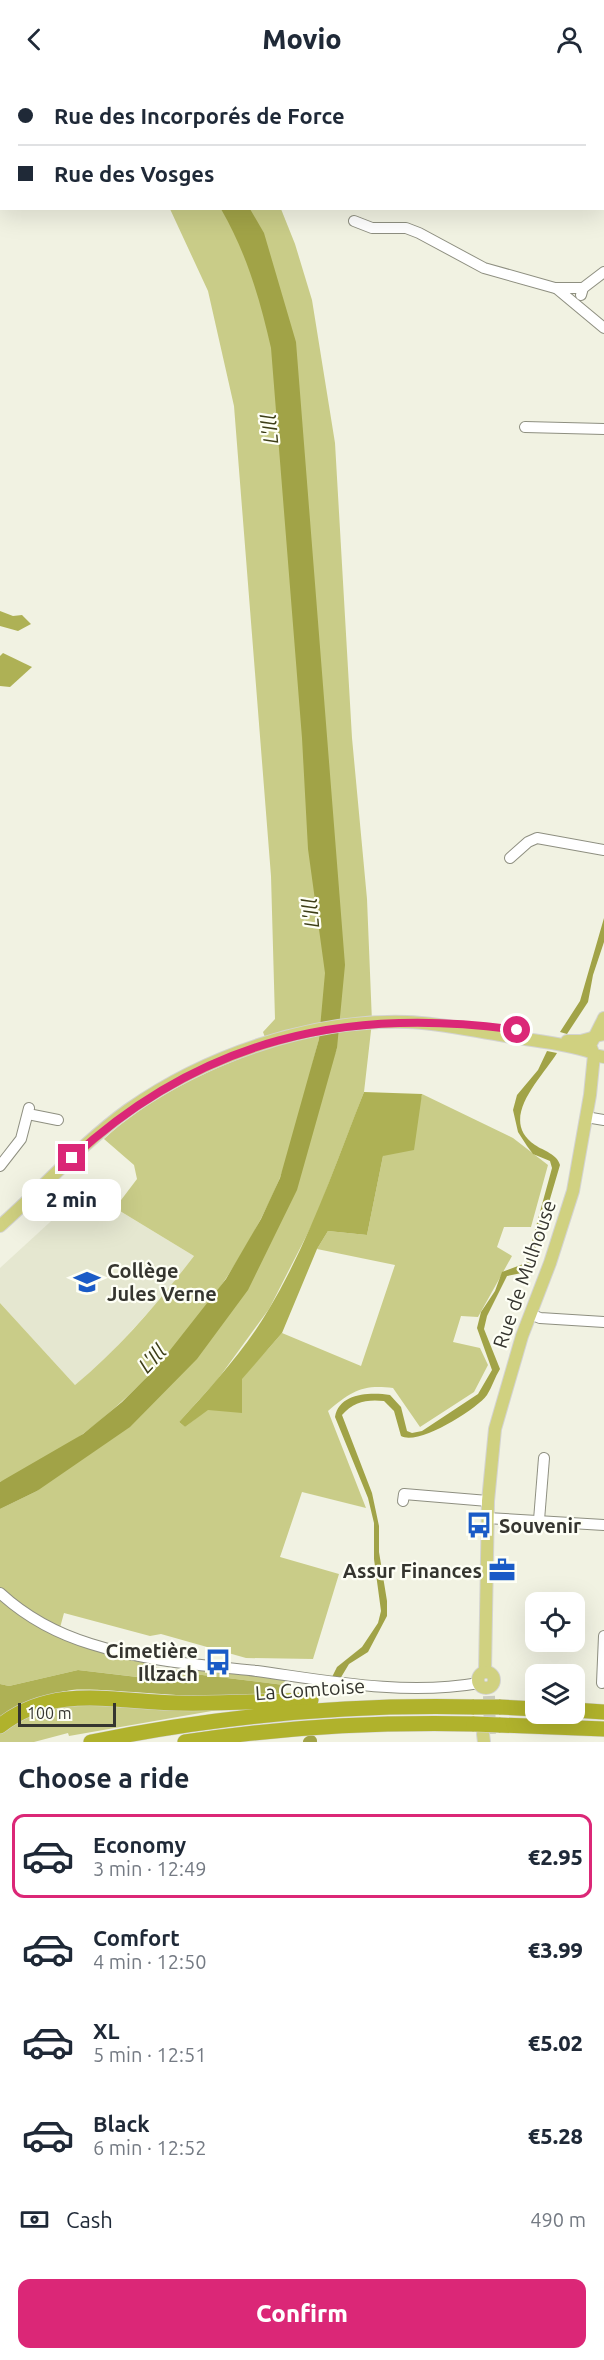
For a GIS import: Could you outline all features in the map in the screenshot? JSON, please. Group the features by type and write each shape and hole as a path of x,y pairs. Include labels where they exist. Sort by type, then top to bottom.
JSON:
{"highway":[{"name":"La Comtoise","path":"91,1742 162,1727 226,1718 485,1692 525,1705"},
{"path":"0,1726 42,1703 83,1696 177,1703 336,1700 373,1705"},
{"path":"585,1711 604,1712"},
{"name":"La Comtoise","path":"185,1742 261,1732 412,1722 487,1733 604,1729"},
{"path":"230,1742 261,1732"}],"main road":[{"path":"559,1043 581,1041 597,1036 604,1018"},
{"path":"1,1223 101,1131 152,1095 197,1071 248,1049 286,1038 369,1024 433,1024 559,1043 598,1055"},
{"name":"Rue de Mulhouse","path":"485,1692 487,1518 495,1429 530,1314 567,1210 598,1055 590,1045 597,1036"}],"street":[{"path":"354,220 372,228 406,228 478,266 555,288 583,288 604,272"},
{"path":"555,288 604,328"},
{"path":"581,307 583,288"},
{"path":"525,427 604,429"},
{"path":"510,858 528,842 537,838 604,850"},
{"path":"0,1166 21,1139 28,1111 58,1120"},
{"path":"586,1117 604,1120"},
{"path":"530,1314 540,1318 604,1322"},
{"path":"539,1520 544,1458"},
{"path":"403,1501 404,1494 488,1501"},
{"path":"487,1518 604,1525"},
{"path":"0,1593 50,1628 90,1644 147,1658 343,1683 485,1692"},
{"path":"602,1683 604,1636"}],"shaded area":[{"name":"L'Ill","path":"222,210 251,210 264,233 296,342 345,965 337,1048 297,1190 248,1290 197,1359 130,1427 37,1491 0,1509 0,1482 83,1434 122,1402 156,1368 226,1279 261,1219 280,1178 319,1039 325,973 308,849 302,738 271,348 251,276"},
{"path":"0,611 13,616 22,615 31,624 18,631 0,626"},
{"path":"3,653 32,667 10,687 0,686 0,656"},
{"path":"604,918 604,942 593,975 588,1002 567,1034 560,1032 580,1001"},
{"path":"547,1051 557,1053 526,1099 521,1111 520,1123 524,1135 535,1145 553,1155 560,1165 530,1267 527,1272 507,1276 487,1316 484,1329 500,1369 489,1392 471,1409 446,1425 409,1438 401,1436 394,1411 384,1401 361,1402 342,1415 372,1493 379,1526 379,1552 387,1601 387,1616 368,1652 349,1664 340,1679 332,1677 337,1667 362,1647 378,1623 381,1611 374,1559 374,1523 368,1498 335,1417 342,1403 356,1396 390,1395 401,1407 407,1431 412,1433 422,1431 478,1394 492,1370 477,1328 481,1312 495,1291 502,1272 526,1263 552,1168 550,1161 533,1154 527,1146 518,1132 513,1110 517,1095 538,1070"},
{"path":"364,1092 422,1094 414,1150 383,1156 367,1235 328,1231 317,1249 282,1333 242,1379 242,1413 208,1410 185,1427 179,1422 238,1354 260,1324 284,1283 321,1202"},
{"name":"Collège Jules Verne","path":"85,1190 194,1256 164,1295 103,1362 75,1385 0,1303 0,1268"},
{"path":"78,1670 188,1683 189,1677 194,1674 284,1685 285,1690 272,1695 219,1697 72,1690 26,1704 0,1718 0,1684 9,1686"}],"green space":[{"path":"170,210 281,210 295,244 312,300 335,443 352,738 367,899 372,1022 364,1092 315,1219 269,1309 218,1379 179,1422 185,1427 212,1405 248,1371 282,1333 361,1366 395,1265 317,1249 328,1231 367,1235 383,1156 416,1120 422,1094 513,1138 548,1165 531,1227 504,1227 497,1247 512,1256 478,1317 461,1316 453,1342 480,1348 488,1365 474,1392 420,1427 393,1388 365,1388 344,1398 328,1411 366,1508 302,1492 280,1557 339,1574 313,1659 246,1658 161,1634 150,1636 64,1613 58,1635 152,1662 152,1667 179,1670 180,1666 285,1680 284,1685 194,1674 189,1683 78,1670 9,1686 0,1684 0,1509 37,1491 247,1290 337,1048 320,1027 296,1129 279,1180 258,1225 232,1270 201,1314 128,1396 87,1431 44,1460 0,1482 0,1303 75,1385 123,1340 194,1256 115,1208 137,1179 134,1165 104,1139 141,1110 182,1085 269,1048 263,1032 275,1019 271,876 234,406 208,291"},
{"path":"56,1704 246,1705 69,1736 68,1733 34,1742 0,1742 0,1731"}],"tunnel":[{"path":"489,1696 490,1734"}],"place":[{"name":"Collège Jules Verne","path":"87,1282"},
{"name":"Souvenir","path":"479,1525"},
{"name":"Assur Finances","path":"502,1570"},
{"name":"Cimetière Illzach","path":"218,1662"}],"route":[{"path":"72,1158 101,1131 152,1095 206,1066 265,1044 348,1026 405,1022 450,1023 517,1030"}]}
